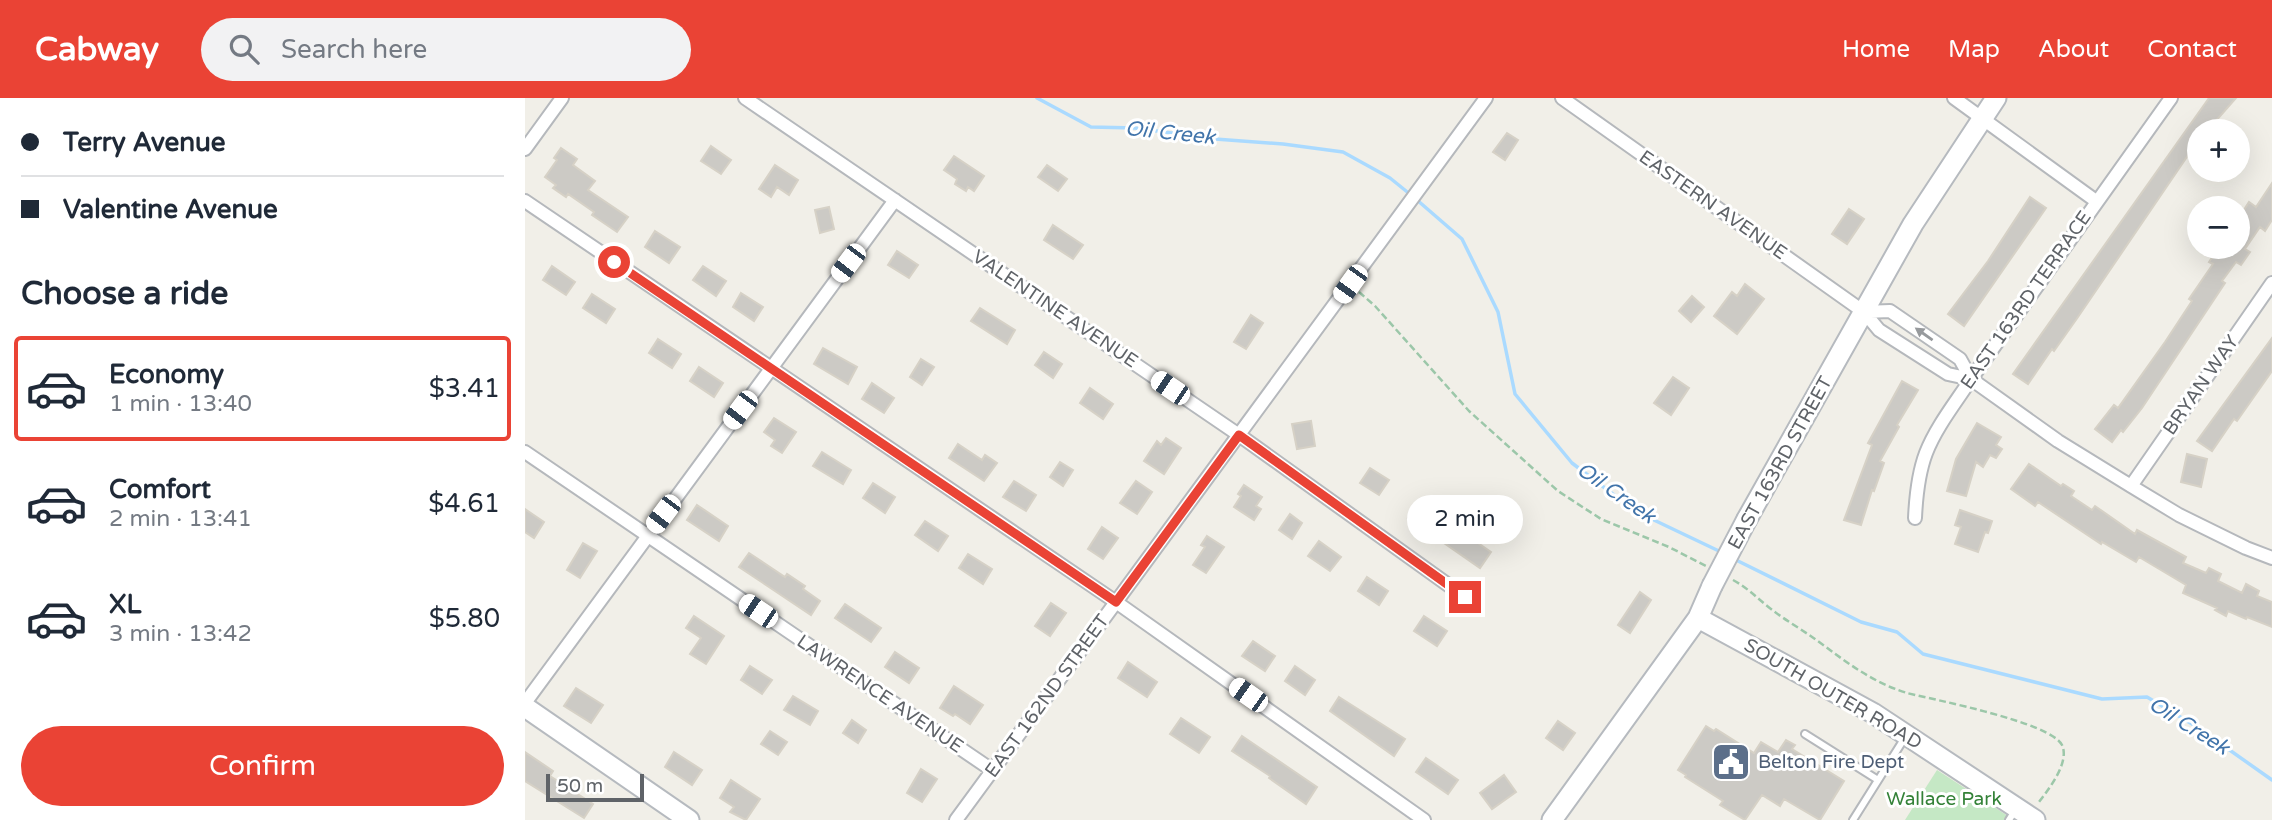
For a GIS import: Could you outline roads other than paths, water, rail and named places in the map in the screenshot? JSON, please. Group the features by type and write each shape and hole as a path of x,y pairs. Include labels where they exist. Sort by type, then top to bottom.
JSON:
{"street":[{"path":"525,149 562,98"},
{"name":"VALENTINE AVENUE","path":"745,98 1239,435 1465,597"},
{"name":"EAST 162ND STREET","path":"956,820 1486,98"},
{"name":"EASTERN AVENUE","path":"1562,98 1864,312 1879,330 1948,374 1971,379 2058,441 2179,515 2272,558"},
{"path":"1954,98 2096,201"},
{"name":"EAST 163RD STREET","path":"1554,819 1698,618 1747,519 1913,224 1996,98"},
{"name":"EAST 163RD TERRACE","path":"1915,518 1917,485 1926,453 1971,379 2171,98"},
{"path":"689,820 525,705 895,200"},
{"path":"525,201 1116,602 1424,820"},
{"name":"BRYAN WAY","path":"2131,486 2272,283"},
{"name":"EASTERN AVENUE","path":"1864,312 1890,311 1960,359 1971,379"},
{"name":"LAWRENCE AVENUE","path":"525,452 992,771"},
{"name":"SOUTH OUTER ROAD","path":"1698,618 1873,713 1907,734 2013,813 2035,820"}],"lane":[{"path":"1805,734 1878,780"},
{"path":"1853,820 1907,734"}],"waterway":[{"name":"Oil Creek","path":"1037,98 1091,127 1135,128 1343,152 1390,178 1411,195"},
{"name":"Oil Creek","path":"1417,200 1462,239 1498,312 1515,394 1572,463 1635,511 1721,552"},
{"name":"Oil Creek","path":"1734,559 1861,622 1897,632 1923,654 2102,699 2147,697 2197,727 2272,780"}],"place":[{"name":"Belton Fire Dept","path":"1731,762"}],"park label":[{"name":"Wallace Park","path":"1944,799"}]}
